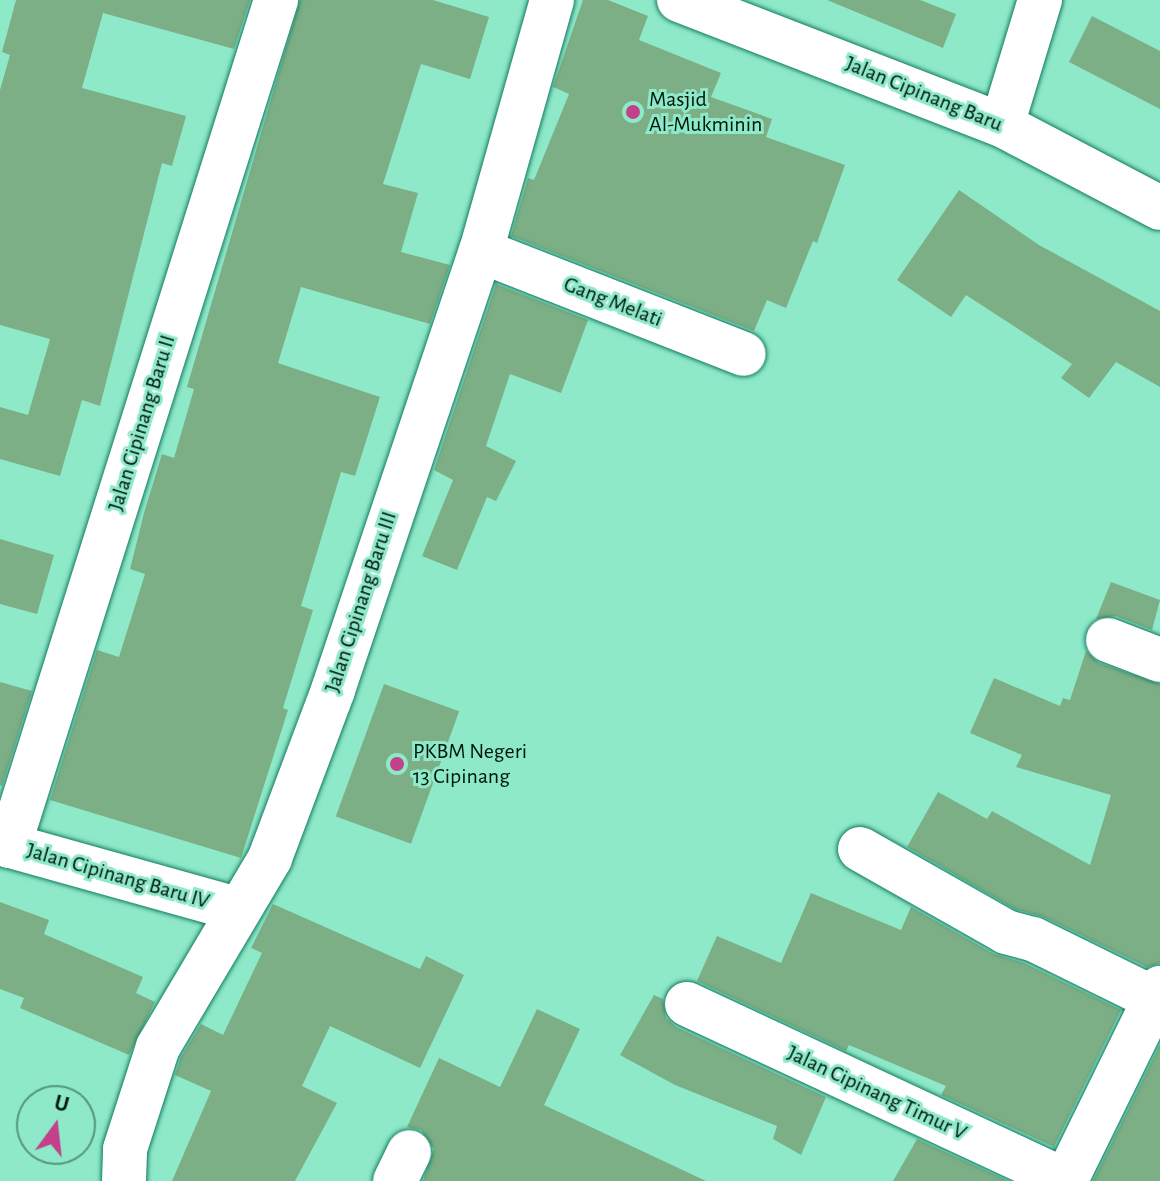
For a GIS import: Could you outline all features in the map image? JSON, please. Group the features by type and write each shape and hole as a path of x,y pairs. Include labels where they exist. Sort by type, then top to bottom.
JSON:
{"street":[{"name":"Jalan Cipinang Baru II","path":"5,845 276,0"},
{"name":"Jalan Cipinang Baru III","path":"124,1181 125,1149 158,1047 236,909 270,858 317,732 481,251 552,0"},
{"name":"Jalan Cipinang Baru","path":"679,0 1002,125 1160,208"},
{"path":"1002,125 1040,0"},
{"name":"Gang Melati","path":"481,251 744,354"},
{"path":"1108,640 1160,660"},
{"name":"Jalan Cipinang Baru IV","path":"5,845 236,909"},
{"path":"860,849 1006,932 1033,939 1158,994 1067,1181"},
{"name":"Jalan Cipinang Timur V","path":"687,1004 1067,1181"}],"building":[{"path":"16,0 250,0 234,49 103,13 82,88 186,116 172,166 162,163 100,406 82,400 60,476 0,459 0,407 28,415 50,339 0,325 0,90 10,55 2,52"},
{"path":"300,0 433,0 489,17 470,79 421,64 383,184 418,193 401,252 450,265 430,324 301,287 278,363 380,397 355,476 341,472 301,606 313,610 283,708 288,710 241,858 50,800 97,650 119,657 145,574 130,569 144,513 162,454 174,458 194,389 187,387"},
{"path":"583,0 608,0 648,16 639,40 721,73 711,97 772,119 766,137 845,165 817,243 813,241 786,308 767,300 754,331 511,236 528,178 534,180 569,94 553,87"},
{"path":"827,0 920,0 956,14 943,48"},
{"path":"1092,16 1160,51 1160,109 1069,62"},
{"path":"959,190 1039,245 1160,311 1160,387 1116,362 1089,398 1061,378 1072,364 966,295 951,317 897,280"},
{"path":"496,284 588,320 561,393 510,374 486,446 516,461 496,501 487,497 457,570 422,556 453,480 434,470"},
{"path":"0,539 54,555 37,614 0,604"},
{"path":"1111,582 1160,600 1152,630 1116,616 1096,619"},
{"path":"1086,651 1099,663 1160,684 1160,963 1147,967 1044,917 1015,909 907,847 938,792 987,819 992,811 1090,865 1111,795 1016,767 1022,755 970,733 994,678 1060,706 1063,698 1070,700"},
{"path":"0,682 32,691 2,786 0,785"},
{"name":"PKBM Negeri 13 Cipinang","path":"384,684 459,711 411,844 336,816"},
{"path":"811,893 901,930 911,907 994,954 1024,963 1121,1010 1054,1147 941,1095 946,1086 849,1045 846,1051 697,981 717,936 781,963"},
{"path":"0,902 49,920 44,934 143,977 136,993 155,1002 129,1055 20,1008 24,998 0,989"},
{"path":"273,904 420,969 426,956 464,975 420,1068 330,1026 302,1086 337,1103 295,1181 172,1181 211,1091 175,1075 181,1057 201,1024 223,1035 262,953 251,948"},
{"path":"654,995 663,999 666,1018 676,1027 826,1097 801,1155 773,1139 777,1126 675,1085 620,1055"},
{"path":"537,1009 580,1029 544,1105 706,1181 423,1181 434,1149 421,1130 407,1127 439,1058 500,1087"},
{"path":"1160,1045 1160,1181 1093,1181"},
{"path":"917,1139 1008,1181 893,1181"}],"place":[{"name":"Masjid Al-Mukminin","path":"633,112"},
{"name":"PKBM Negeri 13 Cipinang","path":"397,764"}]}
